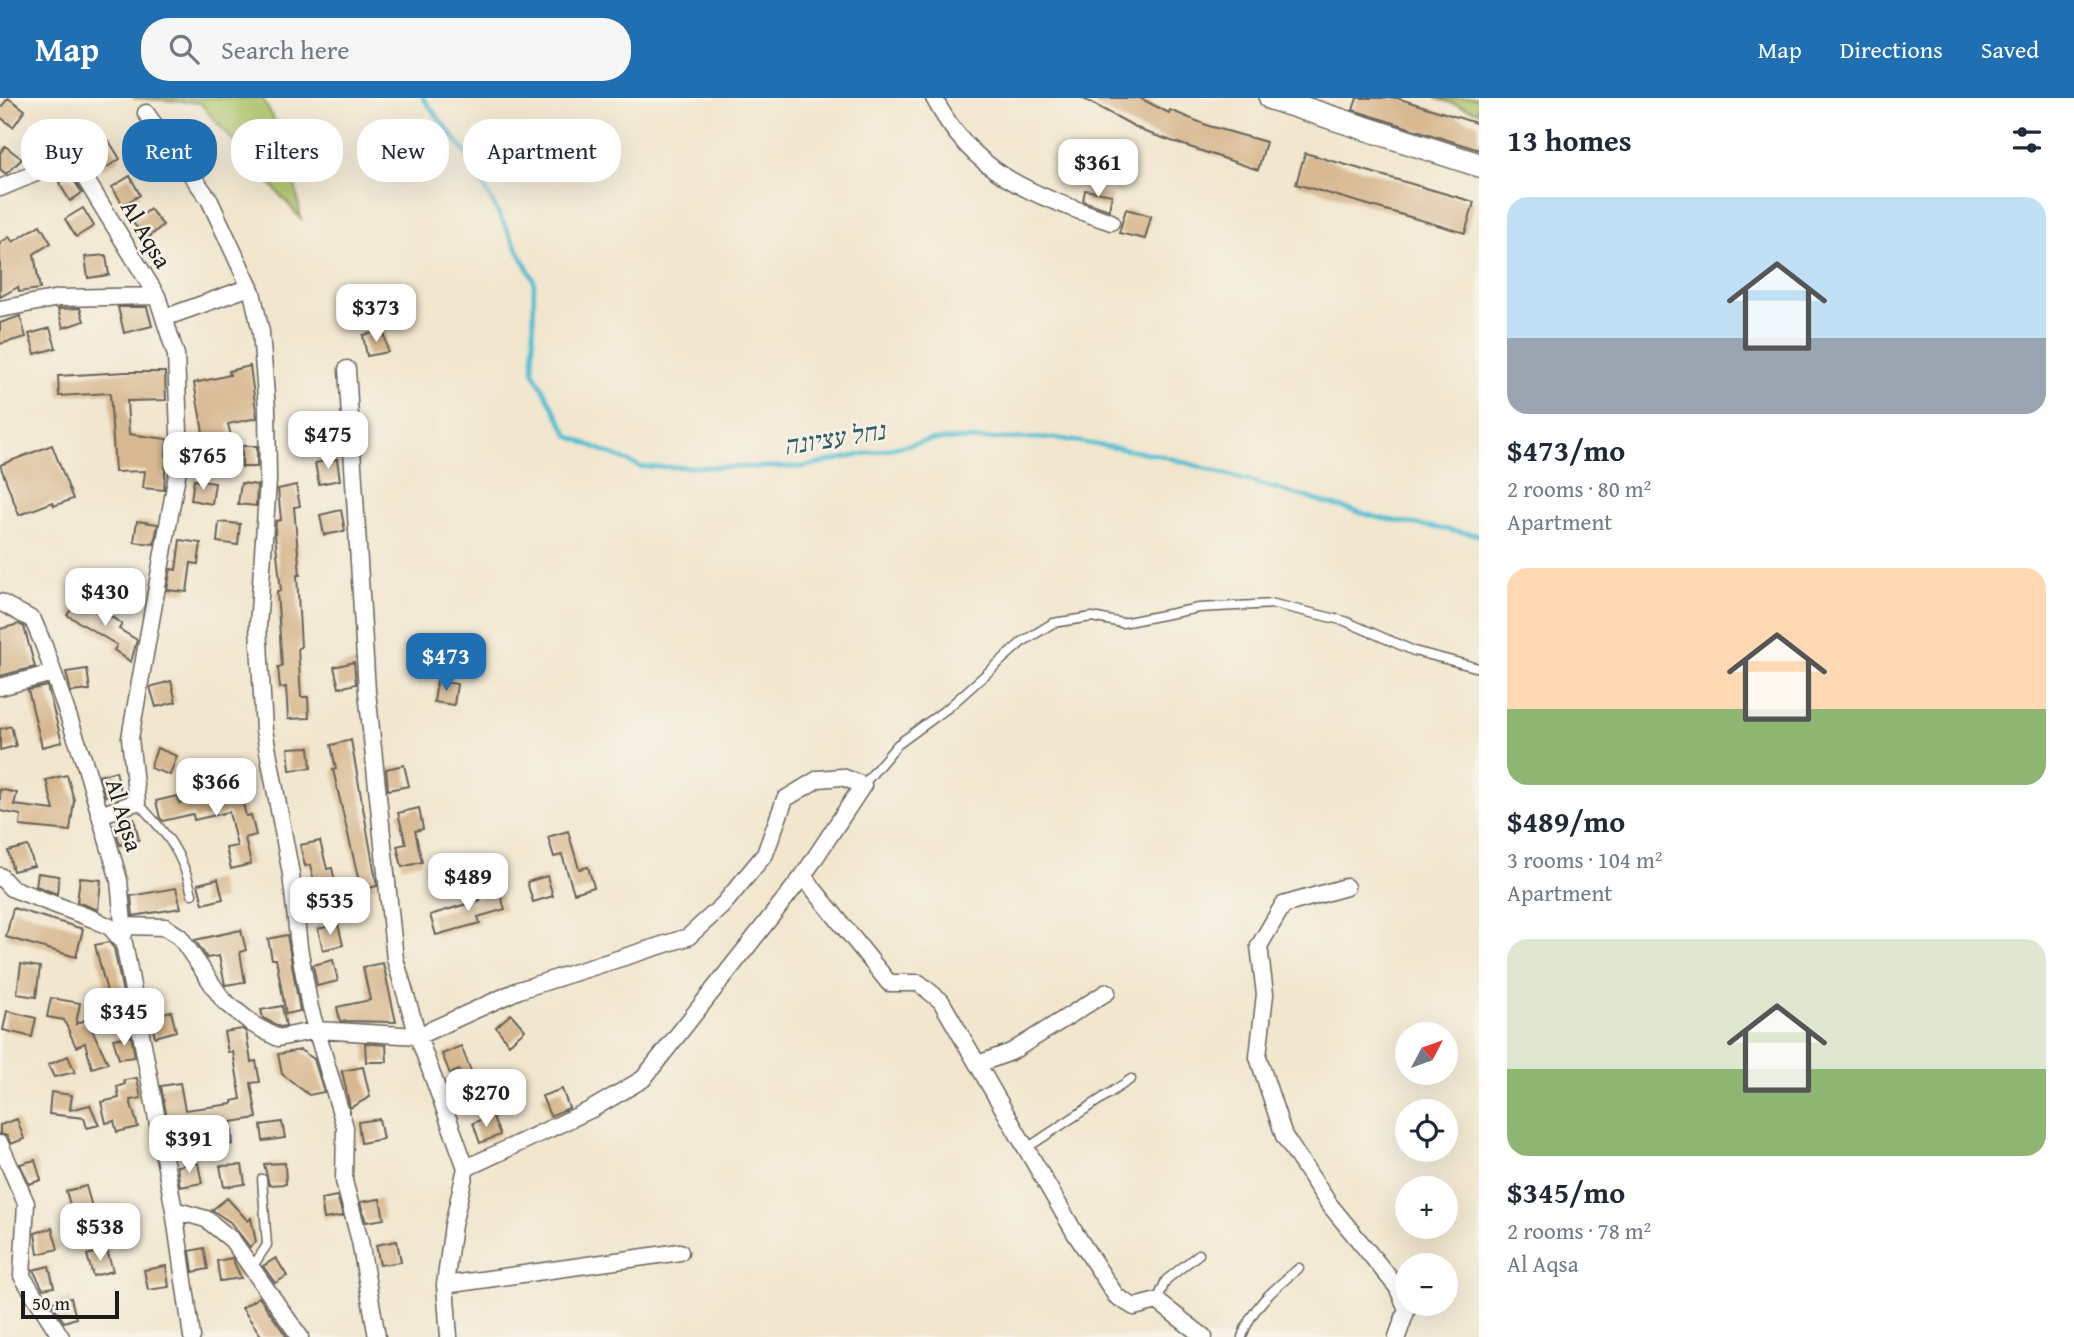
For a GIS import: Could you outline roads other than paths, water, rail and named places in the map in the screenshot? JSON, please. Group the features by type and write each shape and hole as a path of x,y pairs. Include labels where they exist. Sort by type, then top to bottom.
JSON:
{"street":[{"path":"934,98 949,127 975,157 1016,185 1111,222"},
{"path":"1275,99 1479,165"},
{"path":"146,113 209,199 250,287 261,332 267,409 268,481 258,626 264,730 291,874 299,947 317,1030 345,1127 344,1181 360,1241 377,1337"},
{"name":"Al Aqsa","path":"0,188 60,163 80,170 156,296 59,298 0,309"},
{"path":"164,318 250,287"},
{"path":"100,815 137,802 130,738 180,458 176,355 156,296"},
{"path":"347,369 367,691 395,960 418,1036 466,1168 453,1225 445,1285 449,1337"},
{"name":"Al Aqsa","path":"0,602 33,620 100,815 119,880 124,943 174,1210 192,1337"},
{"path":"0,687 53,673"},
{"path":"124,926 165,927 180,937 223,1000 278,1038 317,1030 418,1036 519,990 688,937 723,905 765,854 785,799 818,779 842,776 863,785 803,876 643,1079 592,1109 466,1168"},
{"path":"0,876 11,888 110,928 124,943"},
{"path":"803,876 889,983 919,984 941,1001 1075,1233 1116,1296 1134,1307 1157,1301 1204,1337"},
{"path":"1346,887 1283,905 1259,947 1265,994 1258,1057 1284,1136 1329,1204 1397,1287 1406,1309 1397,1337"},
{"path":"978,1064 1011,1052 1107,992"},
{"path":"0,1144 26,1203 22,1276 59,1336"},
{"path":"174,1210 206,1219 232,1240 300,1337"},
{"path":"445,1285 680,1252"}],"lane":[{"path":"863,785 897,745 949,706 1022,642 1053,623 1092,617 1122,623 1199,608 1274,604 1345,621 1414,651 1479,668"},
{"path":"137,802 162,828 184,862 192,894"},
{"path":"1027,1148 1131,1079"},
{"path":"251,1269 268,1245 262,1179"},
{"path":"1157,1301 1166,1280 1199,1254"},
{"path":"1242,1337 1249,1317 1265,1297 1298,1268"}],"waterway":[{"name":"נחל עציונה","path":"423,98 466,153 534,280 533,371 569,436 641,467 802,467 931,440 1056,438 1159,455 1379,518 1479,535"}]}
